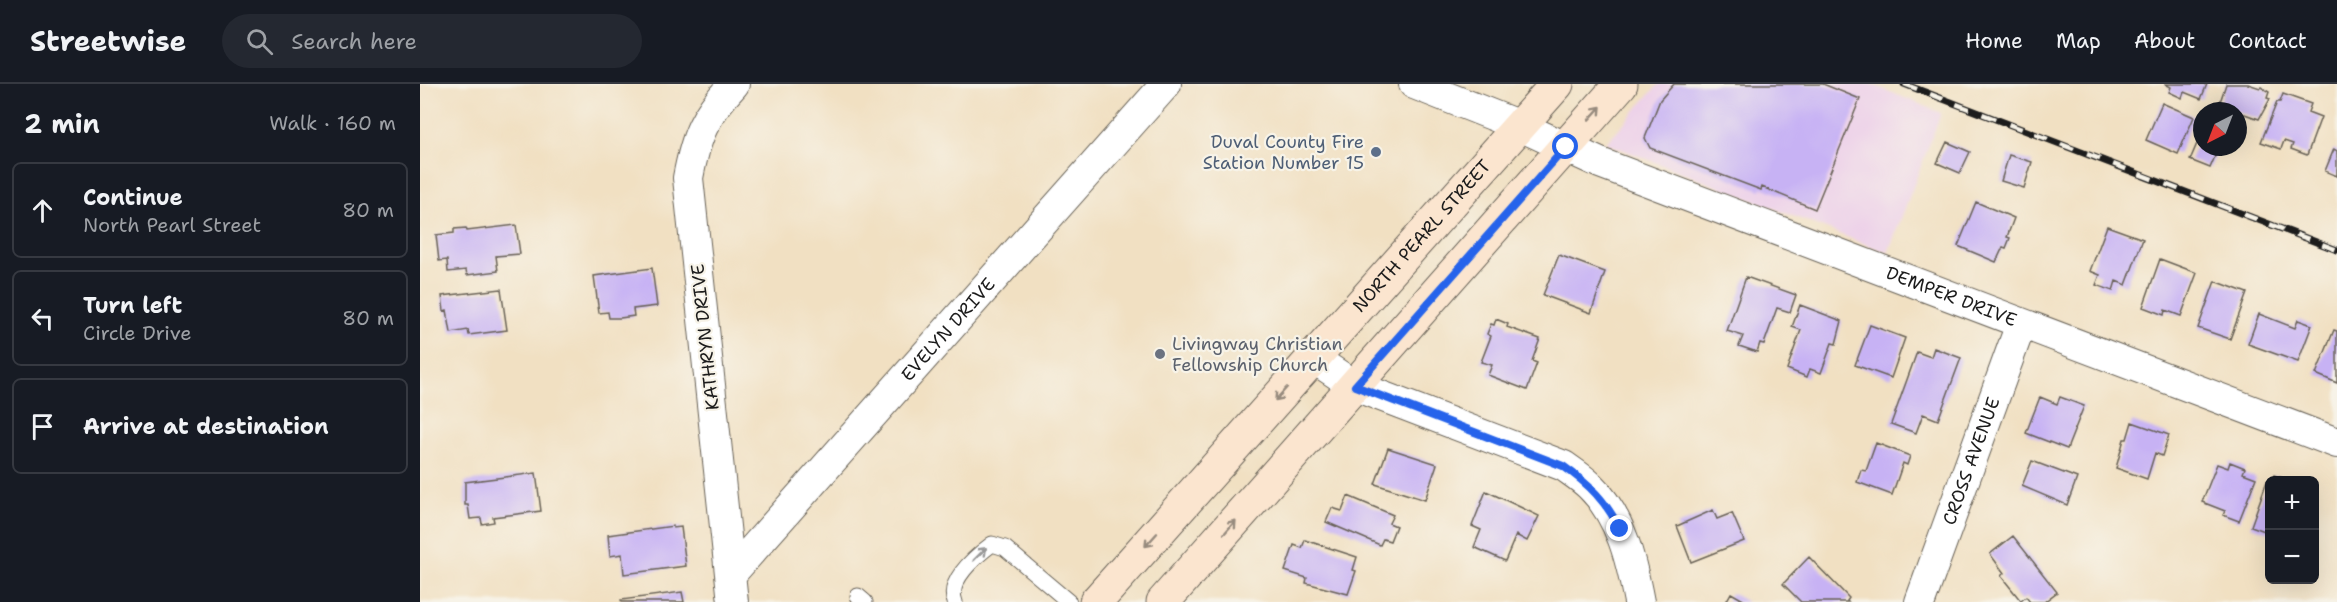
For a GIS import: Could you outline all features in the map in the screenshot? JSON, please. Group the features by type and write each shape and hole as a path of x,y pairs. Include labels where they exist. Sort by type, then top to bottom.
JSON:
{"street":[{"name":"KATHRYN DRIVE","path":"732,588 688,178 694,146 712,107 734,84"},
{"name":"EVELYN DRIVE","path":"732,588 1166,84"},
{"name":"DEMPER DRIVE","path":"1414,84 1520,126 1600,163 2337,443"},
{"name":"NORTH PEARL STREET","path":"1096,602 1557,84"},
{"path":"1163,602 1621,84"},
{"name":"CROSS AVENUE","path":"1923,601 2021,324"},
{"path":"1313,358 1355,386 1563,466 1589,485 1608,506 1620,529 1639,602"}],"lane":[{"path":"955,602 953,599 954,584 980,553 992,544 1005,548 1069,602"}],"shaded area":[{"path":"1659,84 1871,84 1941,113 1888,253 1606,143"}],"building":[{"path":"1674,84 1823,84 1860,99 1815,209 1762,187 1761,190 1650,148 1645,138 1660,100"},
{"path":"2165,84 2207,84 2201,99 2184,92 2182,98 2169,92 2171,87"},
{"path":"2226,84 2248,84 2261,87 2269,92 2267,98 2270,99 2259,119 2247,115 2247,102 2220,102"},
{"path":"2283,94 2311,104 2308,112 2321,117 2307,155 2291,149 2293,144 2284,141 2281,149 2261,142 2277,102 2280,102"},
{"path":"2162,103 2193,117 2178,154 2146,140"},
{"path":"1947,142 1970,152 1960,173 1937,163"},
{"path":"2334,149 2337,151 2337,176 2325,171"},
{"path":"2193,153 2193,156 2215,156 2210,168 2190,160"},
{"path":"2009,155 2032,162 2024,188 2001,181"},
{"path":"1976,202 2014,218 2007,237 2010,238 2006,248 2003,247 1996,262 1958,246"},
{"path":"516,225 520,254 496,256 498,271 467,275 466,270 448,272 447,260 439,261 436,235 454,233 454,229 466,228 467,231"},
{"path":"2107,226 2143,239 2126,285 2116,281 2113,291 2096,285 2100,275 2090,271"},
{"path":"1559,255 1605,272 1591,313 1543,295"},
{"path":"2160,259 2197,273 2181,316 2165,310 2164,315 2143,307"},
{"path":"652,268 657,306 633,309 634,316 620,318 609,318 608,312 599,313 594,276"},
{"path":"1746,277 1796,295 1790,312 1777,308 1764,344 1760,343 1757,352 1739,346 1743,336 1727,331"},
{"path":"2215,281 2247,293 2230,339 2198,328"},
{"path":"501,289 507,330 469,335 468,330 451,333 442,296"},
{"path":"1800,305 1842,321 1836,344 1832,343 1821,373 1810,369 1807,377 1787,369 1801,330 1792,327"},
{"path":"2259,314 2295,328 2298,320 2312,325 2298,362 2248,344"},
{"path":"1496,319 1508,324 1507,327 1540,339 1532,361 1537,363 1527,390 1488,375 1492,365 1481,362 1491,336 1487,334"},
{"path":"1870,325 1905,338 1891,378 1855,365"},
{"path":"2334,330 2337,331 2337,383 2316,374"},
{"path":"1934,348 1961,358 1938,420 1923,414 1916,433 1891,424 1917,352 1931,357"},
{"path":"2040,397 2057,404 2060,397 2084,406 2067,449 2026,433"},
{"path":"2132,422 2169,435 2162,456 2155,453 2147,479 2116,468 2124,439 2127,439"},
{"path":"1876,443 1910,456 1907,465 1903,463 1892,495 1857,482 1861,470 1866,471"},
{"path":"1388,448 1437,464 1425,500 1375,484"},
{"path":"2032,461 2077,478 2067,505 2022,486"},
{"path":"2230,462 2245,468 2243,473 2256,478 2239,521 2223,515 2225,511 2202,502 2217,464 2228,468"},
{"path":"536,473 541,511 493,517 494,522 482,524 481,518 470,519 468,505 465,505 465,482"},
{"path":"2265,487 2265,531 2251,526"},
{"path":"1486,491 1539,516 1527,541 1516,535 1505,561 1474,547 1481,530 1472,526"},
{"path":"1348,496 1393,515 1389,523 1396,526 1390,541 1383,539 1380,545 1326,522 1332,508 1342,511"},
{"path":"1713,510 1717,519 1732,513 1744,541 1691,562 1677,526"},
{"path":"673,526 673,528 681,527 686,566 624,574 622,554 610,556 608,535"},
{"path":"2013,536 2057,592 2044,602 2030,602 2026,597 2021,601 2001,576 2004,573 1990,554"},
{"path":"1305,540 1357,557 1353,570 1356,571 1348,594 1306,583 1307,578 1285,571 1294,545 1302,548"},
{"path":"1809,557 1849,598 1848,602 1801,602 1783,584"},
{"path":"682,592 684,602 622,602 621,600"},
{"path":"1731,593 1747,602 1726,602"}],"railway":[{"path":"1904,84 2337,250"}],"place":[{"name":"Duval County Fire Station Number 15","path":"1376,152"},
{"name":"Livingway Christian Fellowship Church","path":"1160,354"}],"route":[{"path":"1566,147 1355,386 1563,466 1589,485 1608,506 1620,529"}]}
